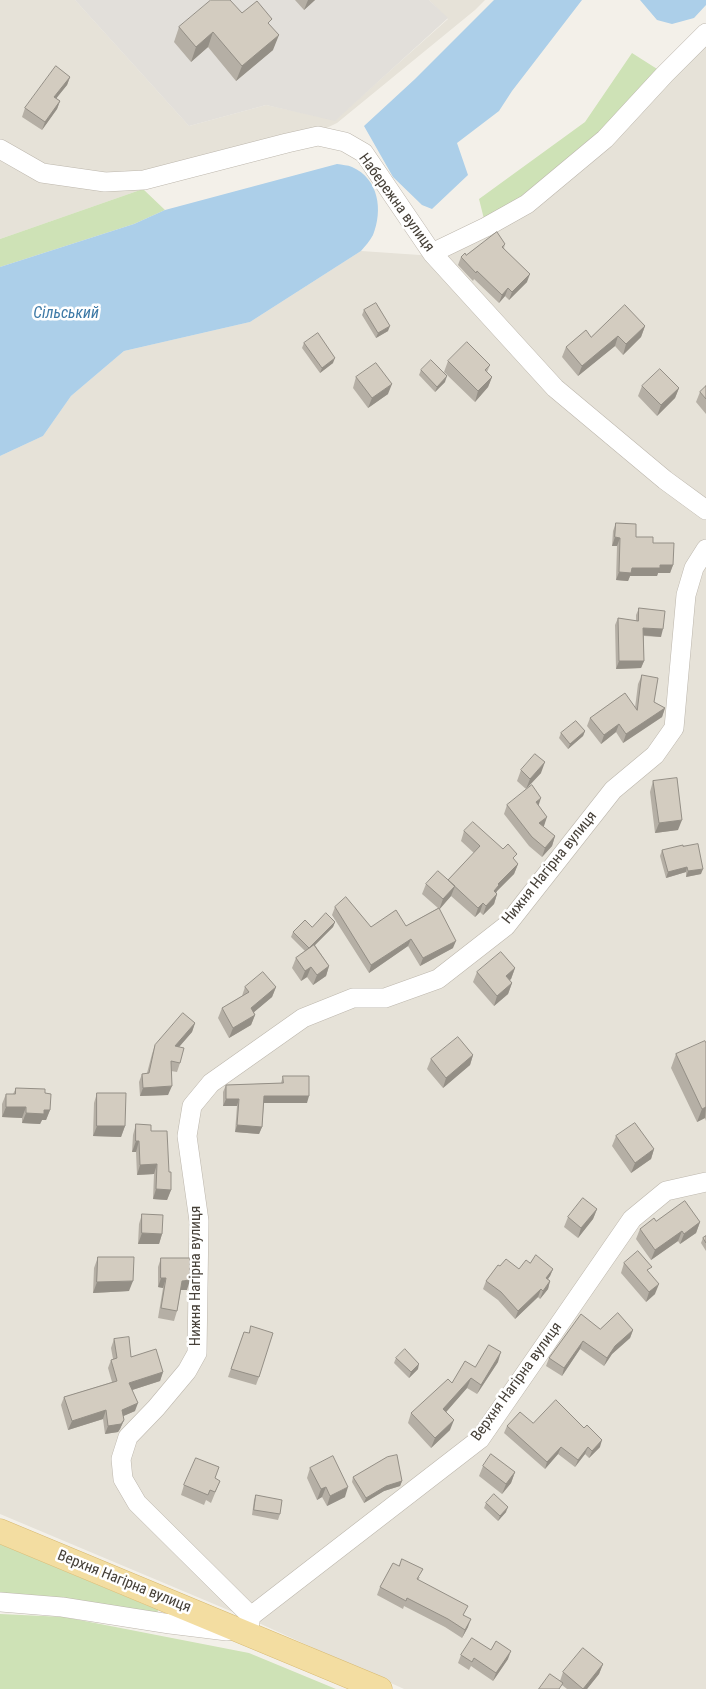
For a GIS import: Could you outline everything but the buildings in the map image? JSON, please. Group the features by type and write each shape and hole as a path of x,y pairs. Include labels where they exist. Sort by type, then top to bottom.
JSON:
{"main road":[{"name":"Верхня Нагірна вулиця","path":"0,1531 250,1625 380,1689"}],"street":[{"path":"432,253 486,227 526,204 605,139 706,33"},
{"name":"Набережна вулиця","path":"0,149 42,173 105,182 144,180 318,136 344,142 364,153 432,253 555,388 665,480 706,510"},
{"name":"Нижня Нагірна вулиця","path":"250,1625 137,1503 123,1479 121,1459 128,1437 156,1408 187,1371 197,1353 199,1221 187,1136 192,1106 211,1083 303,1018 353,998 385,998 438,979 506,926 613,790 655,755 674,728 686,595 694,568 706,549"},
{"name":"Верхня Нагірна вулиця","path":"250,1625 480,1439 632,1219 666,1191 706,1182"},
{"path":"0,1602 62,1607 170,1624 250,1625"}],"shaded area":[{"path":"0,0 75,0 189,126 266,105 335,120 448,19 429,0 485,0 337,123 289,146 143,189 0,239"},
{"path":"75,0 429,0 448,18 335,121 266,105 189,126"},
{"path":"706,25 706,1689 404,1689 252,1620 0,1514 0,456 43,436 71,396 124,351 250,322 361,251 420,255 486,227"}],"green space":[{"path":"632,53 665,74 629,115 486,227 479,199 585,122"},
{"path":"143,189 165,210 134,224 0,267 0,239"},
{"path":"0,1544 158,1610 157,1616 0,1598"},
{"path":"0,1614 64,1617 249,1653 336,1689 0,1689"}],"water":[{"path":"494,0 582,0 512,91 499,111 457,143 468,175 432,209 422,205 393,177 364,126 415,79"},
{"path":"640,0 706,0 706,5 694,18 672,24 657,20"},
{"name":"Сільський","path":"337,164 350,166 361,172 373,187 376,196 378,216 376,225 372,237 361,251 250,322 124,351 71,396 43,436 0,456 0,267 134,224 165,210"}]}
